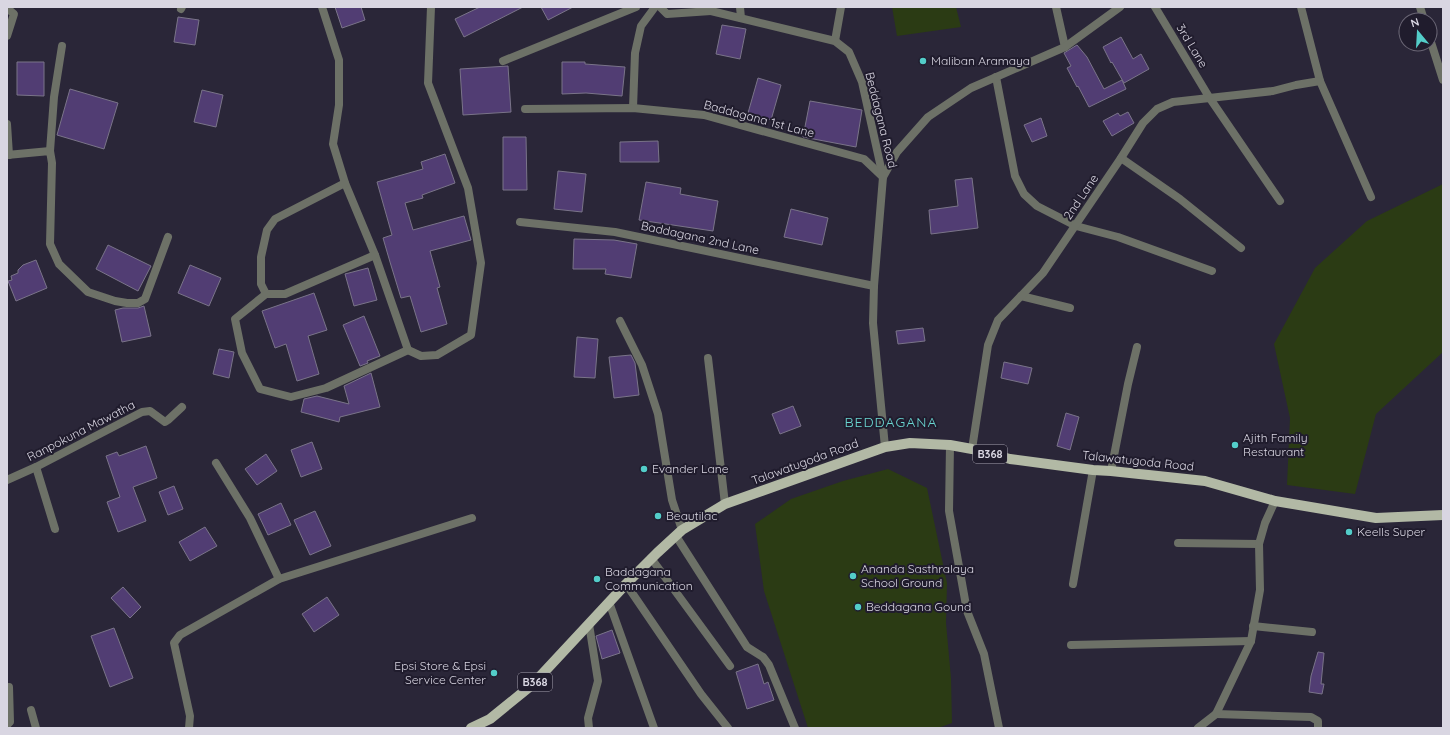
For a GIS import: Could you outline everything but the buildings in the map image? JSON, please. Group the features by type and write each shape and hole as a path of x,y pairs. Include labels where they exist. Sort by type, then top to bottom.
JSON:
{"main road":[{"name":"Talawatugoda Road","path":"471,728 490,719 533,684 626,584 679,533 725,504 885,446 910,443 950,445 1010,459 1093,470 1205,481 1275,501 1376,518 1443,515"}],"street":[{"path":"322,7 339,60 339,105 333,144 345,183 375,255 408,350 421,356 437,355 471,335 481,263 468,188 428,83 432,7"},
{"path":"503,60 636,7"},
{"path":"633,108 635,53 641,26 654,7"},
{"path":"660,7 667,14 711,11"},
{"name":"Beddagana Road","path":"700,7 835,41 849,52 862,82 883,177 874,286 873,323 885,446"},
{"path":"740,7 741,18"},
{"path":"835,41 841,7"},
{"path":"1056,7 1065,47"},
{"path":"883,177 897,152 928,117 971,88 1065,47 1120,7"},
{"name":"3rd Lane","path":"1155,7 1209,97 1280,201"},
{"path":"1301,7 1320,81 1371,196"},
{"path":"7,8 14,14 7,36"},
{"path":"62,46 54,97 50,151 52,163 50,244 60,264 88,292 115,301 138,303 145,299 168,237"},
{"path":"1434,52 1443,80"},
{"path":"996,77 1015,176 1024,194 1037,206 1076,226 1118,237 1212,271"},
{"name":"2nd Lane","path":"972,449 988,345 998,320 1043,273 1122,158 1143,123 1157,109 1173,102 1273,91 1320,81"},
{"name":"Baddagana 1st Lane","path":"525,109 633,108 704,115 864,159 883,177"},
{"path":"7,124 8,155 50,151"},
{"path":"1122,158 1180,199 1241,248"},
{"path":"266,294 261,284 261,258 267,230 274,219 345,183"},
{"name":"Baddagana 2nd Lane","path":"520,222 615,232 874,286"},
{"path":"375,255 285,294 266,294 235,318 242,353 260,389 291,397 326,388 408,350"},
{"path":"1021,296 1070,308"},
{"path":"620,321 642,365 658,414 679,533 747,647 763,657 769,665 794,728"},
{"path":"1111,471 1128,384 1137,347"},
{"path":"708,358 725,504"},
{"name":"Ranpokuna Mawatha","path":"7,480 36,468 142,412 150,411 165,422 182,407"},
{"path":"950,445 949,511 967,611 984,654 999,728"},
{"path":"216,463 250,518 279,579"},
{"path":"36,468 55,529"},
{"path":"1073,584 1093,470"},
{"path":"1198,728 1216,714 1251,641 1260,590 1259,544 1265,523 1275,501"},
{"path":"189,728 190,716 174,643 180,635 279,579 472,518"},
{"path":"1178,543 1259,544"},
{"path":"652,558 730,666"},
{"path":"626,584 701,694 728,728"},
{"path":"609,602 654,728"},
{"path":"589,624 598,681 588,718 589,728"},
{"path":"1253,626 1312,632"},
{"path":"1071,645 1251,641"},
{"path":"7,725 10,722 9,687"},
{"path":"31,710 36,728"},
{"path":"1216,714 1311,717 1318,721 1318,728"}],"green space":[{"path":"892,7 956,7 961,27 897,36"},
{"path":"1443,184 1443,352 1376,414 1355,494 1287,485 1290,418 1274,344 1315,268 1367,221"},
{"name":"Beddagana Gound","path":"888,469 927,488 947,583 946,623 951,678 952,723 938,728 808,728 764,591 755,524 791,499 843,481"}],"place":[{"name":"Maliban Aramaya","path":"923,61"},
{"name":"Ajith Family Restaurant","path":"1235,445"},
{"name":"Evander Lane","path":"644,469"},
{"name":"Beautilac","path":"658,516"},
{"name":"Keells Super","path":"1349,532"},
{"name":"Ananda Sasthralaya School Ground","path":"853,576"},
{"name":"Baddagana Communication","path":"597,579"},
{"name":"Beddagana Gound","path":"858,607"},
{"name":"Epsi Store & Epsi Service Center","path":"494,673"}],"district":[{"name":"BEDDAGANA","path":"891,422"}]}
